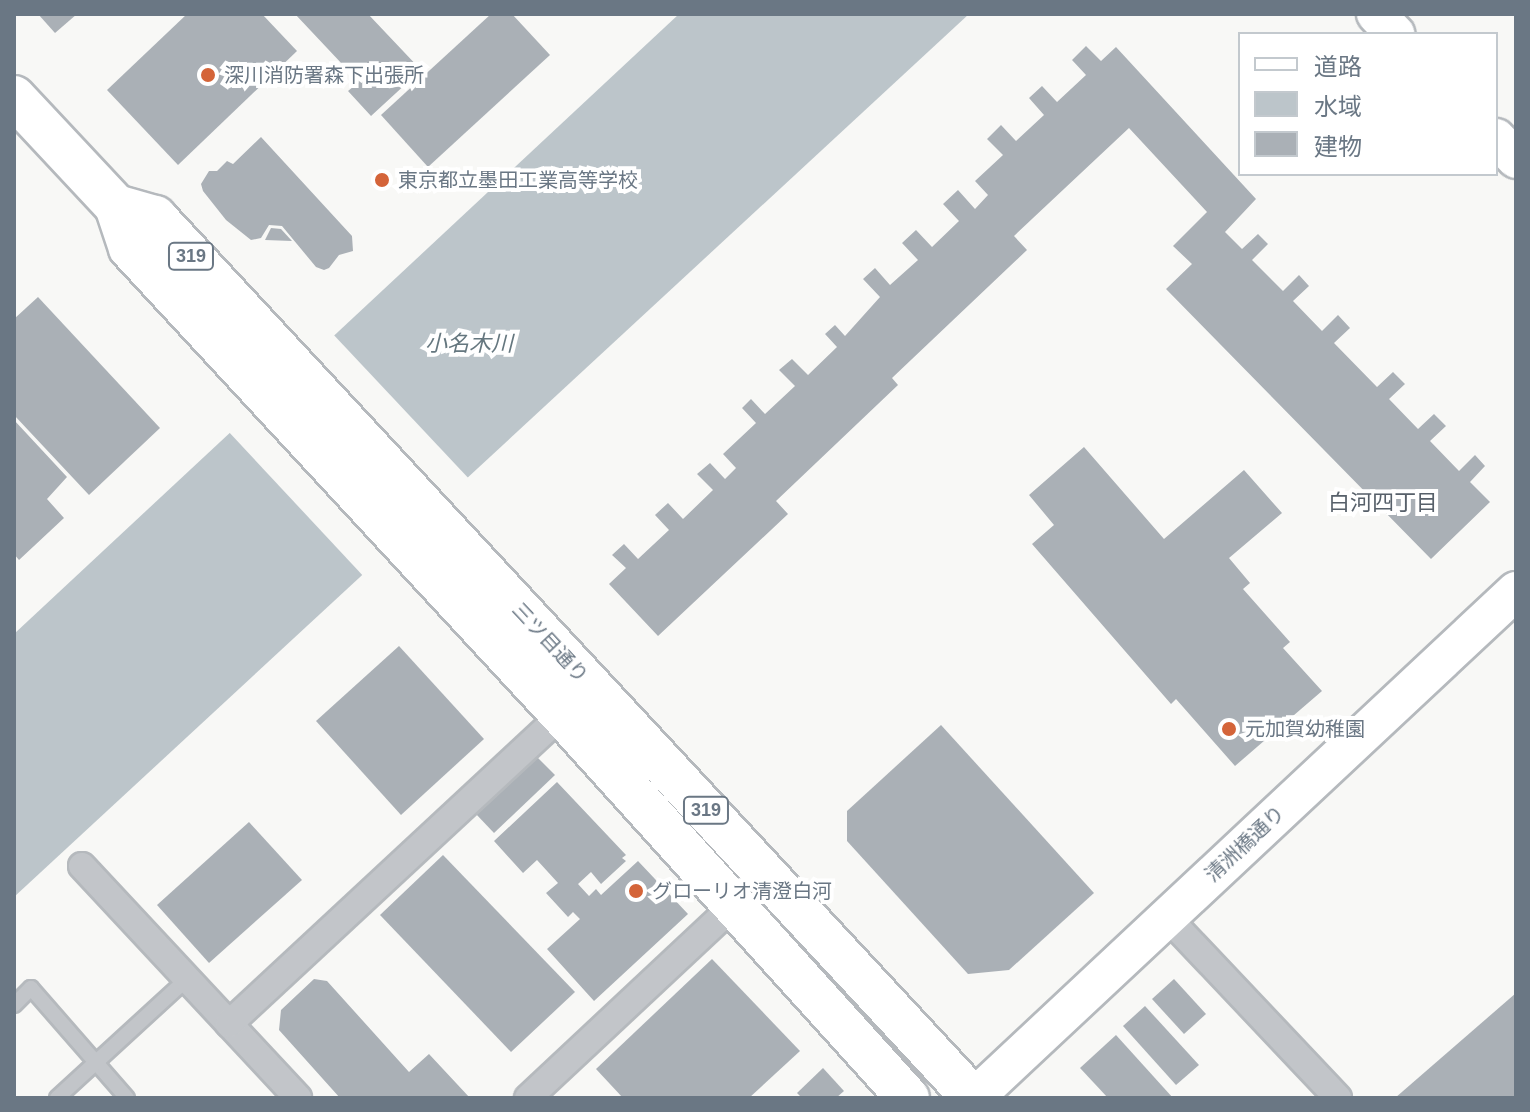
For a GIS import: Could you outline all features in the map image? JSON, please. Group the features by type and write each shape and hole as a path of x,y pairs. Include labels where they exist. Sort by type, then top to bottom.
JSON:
{"main road":[{"path":"1376,14 1393,32"},
{"name":"三ツ目通り","path":"14,97 116,206 130,248 223,352 423,536 974,1098"},
{"path":"1498,140 1516,159"},
{"name":"三ツ目通り","path":"116,206 155,217 254,324 562,715 908,1098"},
{"name":"清洲橋通り","path":"974,1098 1516,591"}],"street":[{"path":"229,1024 562,715"},
{"path":"82,866 298,1098"},
{"path":"528,1098 734,905"},
{"path":"1167,917 1338,1098"}],"lane":[{"path":"57,1098 187,979"},
{"path":"14,1005 31,988 127,1098"}],"water":[{"name":"小名木川","path":"679,14 969,14 14,897 14,634"}],"pier":[{"path":"331,332 472,482 366,579 227,430"}],"building":[{"path":"38,14 77,14 55,33"},
{"path":"187,14 262,14 297,51 178,165 107,90"},
{"path":"295,14 368,14 421,70 371,116 348,91 359,82"},
{"path":"491,14 512,14 550,55 428,167 381,115"},
{"path":"1086,46 1101,61 1116,47 1256,199 1225,232 1242,249 1258,234 1268,244 1252,260 1283,291 1299,275 1309,286 1293,301 1322,331 1338,315 1350,328 1334,343 1377,387 1393,372 1405,384 1389,399 1418,429 1434,414 1446,426 1430,441 1459,471 1475,455 1485,466 1470,482 1490,502 1431,559 1166,289 1192,264 1173,246 1207,212 1129,128 1014,236 1027,250 892,378 898,385 776,501 788,514 658,636 609,584 626,568 612,555 624,544 638,559 669,530 655,515 668,503 683,519 713,490 697,474 710,463 725,479 736,468 723,454 756,423 742,408 751,399 765,414 795,386 779,370 792,359 808,375 837,347 825,334 835,325 845,336 880,297 863,279 875,268 890,285 918,260 902,243 916,230 932,247 959,221 943,204 958,190 975,209 988,195 975,181 1003,155 987,139 1001,125 1016,141 1044,115 1029,98 1042,86 1057,102 1086,75 1072,60"},
{"path":"261,137 352,236 353,251 339,255 329,268 316,267 282,226 269,225 261,238 251,240 226,220 203,191 201,184 209,171 217,171 227,161 233,164"},
{"path":"271,228 281,229 292,241 265,240"},
{"path":"38,297 160,428 89,495 14,415 14,319"},
{"path":"14,420 67,477 47,499 64,518 19,560 14,554"},
{"path":"1084,447 1164,539 1244,470 1282,513 1229,558 1250,583 1243,589 1290,642 1283,648 1322,691 1235,766 1176,699 1171,704 1032,544 1054,525 1029,495"},
{"path":"399,646 484,739 401,815 316,721"},
{"path":"941,725 1094,893 1009,970 968,974 847,841 847,811"},
{"path":"536,756 555,775 494,833 475,813"},
{"name":"グローリオ清澄白河","path":"557,782 626,855 622,858 626,861 601,884 591,872 578,884 589,896 596,889 601,895 638,861 688,914 594,1001 547,949 580,919 573,912 568,917 546,893 558,883 537,860 523,873 494,841"},
{"path":"249,822 302,880 209,963 157,905"},
{"path":"443,855 575,992 511,1052 380,915"},
{"path":"712,959 800,1051 749,1098 623,1098 596,1069"},
{"path":"314,979 327,981 409,1072 429,1054 470,1098 340,1098 279,1030 281,1010"},
{"path":"1174,979 1206,1014 1184,1034 1152,999"},
{"path":"1516,993 1516,1098 1395,1098"},
{"path":"1145,1006 1199,1065 1176,1085 1123,1026"},
{"path":"1116,1035 1173,1098 1108,1098 1080,1068"},
{"path":"823,1068 844,1091 836,1098 802,1098 797,1093"}],"place":[{"name":"深川消防署森下出張所","path":"208,75"},
{"name":"東京都立墨田工業高等学校","path":"382,180"},
{"name":"元加賀幼稚園","path":"1229,729"},
{"name":"グローリオ清澄白河","path":"636,891"}],"district":[{"name":"白河四丁目","path":"1383,503"}]}
